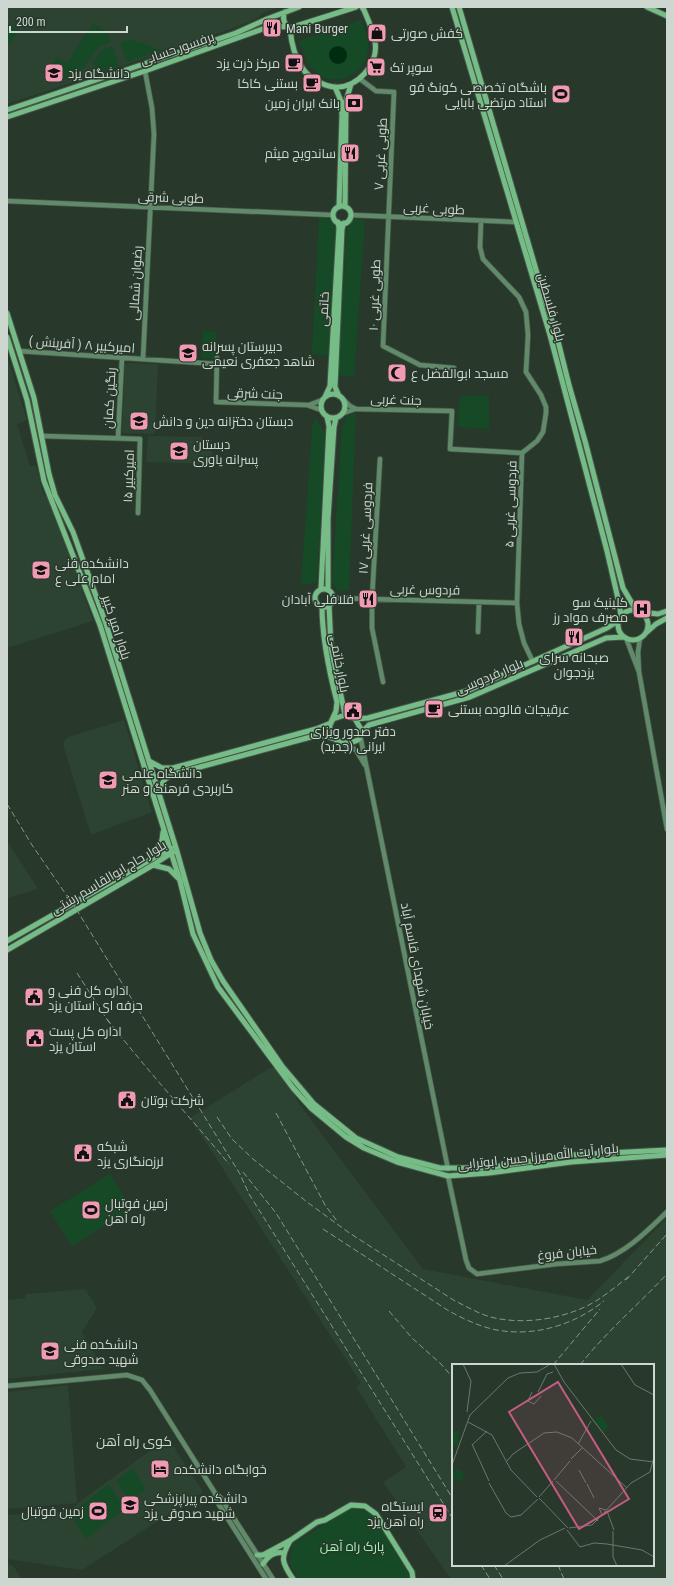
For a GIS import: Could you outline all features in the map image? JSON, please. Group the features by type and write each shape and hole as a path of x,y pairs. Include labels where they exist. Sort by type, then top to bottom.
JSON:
{"main road":[{"name":"پرفسور حسابی","path":"7,110 236,33 287,10 299,7"},
{"name":"پرفسور حسابی","path":"7,117 271,26 288,27 356,7"},
{"path":"287,10 283,18 288,27 297,57 303,69 312,78 324,84 335,87 351,84 360,79 373,60 375,43 362,7"},
{"name":"بلوار فلسطین","path":"452,7 550,335 619,603 620,619"},
{"name":"بلوار فلسطین","path":"459,7 544,297 556,333 623,588 627,598 639,611"},
{"path":"647,7 667,16"},
{"path":"345,207 346,101 351,84"},
{"path":"335,87 341,101 342,115 339,207"},
{"path":"339,207 345,207 349,210 351,215 349,220 344,223 338,222 334,219 333,215 335,210 339,207"},
{"name":"خاتمی","path":"324,398 330,386 339,228 338,222"},
{"name":"خاتمی","path":"341,397 336,387 342,230 344,223"},
{"name":"بلوار امیر کبیر","path":"7,313 34,398 49,474 55,496 73,532 106,624 176,848 183,880"},
{"path":"550,335 556,333"},
{"name":"بلوار امیر کبیر","path":"7,337 27,400 44,481 100,625 169,847 183,880"},
{"path":"321,589 331,592 333,598 329,606 322,606 318,604 315,598 318,591 321,589 329,426 327,417 321,410 324,398 332,394 341,397 345,406 344,413 336,418 327,417"},
{"path":"328,590 328,520 334,427 336,418"},
{"path":"619,603 624,602 627,598"},
{"name":"بلوار خاتمی","path":"322,606 322,623 325,648 337,702 336,711 331,722"},
{"name":"بلوار خاتمی","path":"329,606 331,648 345,715"},
{"path":"639,611 648,622 645,634"},
{"path":"667,611 654,614 639,611 625,612 620,619 620,633 630,639 640,638 656,624 667,618"},
{"path":"654,614 653,619 656,624"},
{"name":"بلوار فردوسی","path":"355,719 368,718 467,691 604,630 620,619"},
{"path":"604,630 608,633 606,638"},
{"name":"بلوار فردوسی","path":"361,734 369,724 470,697 606,638 625,637"},
{"path":"119,688 125,686"},
{"path":"149,761 162,768 173,768 316,730 331,722 336,717 345,715 355,719 361,729 361,734 354,742 344,744 335,739 318,735 174,774 166,779 158,791"},
{"path":"331,722 330,730 335,739"},
{"path":"150,859 162,840 164,830"},
{"name":"بلوار حاج ابوالقاسم رشتی","path":"7,941 169,847 176,848 172,854 153,866 7,950"},
{"path":"153,866 169,869 183,880"},
{"name":"بلوار آیت الله میرزا حسن ابوترابی","path":"183,880 200,933 214,965 223,981 282,1066 314,1104 348,1132 367,1144 398,1157 448,1169 487,1168 571,1155 667,1150"},
{"name":"بلوار آیت الله میرزا حسن ابوترابی","path":"183,880 193,934 212,976 260,1045 302,1099 333,1127 364,1148 402,1164 448,1176 488,1173 571,1162 667,1155"},
{"path":"448,1169 448,1176"},
{"path":"257,1555 263,1555 291,1540 317,1522 325,1520 351,1505 365,1506 376,1514 412,1572 413,1579"},
{"path":"291,1540 284,1553 284,1565 293,1579"},
{"path":"263,1564 272,1554 279,1552 284,1553"}],"street":[{"name":"رضوان شمالی","path":"143,359 154,134 152,108 144,71"},
{"name":"طوبی غربی ۷","path":"360,79 376,91 394,92 388,217"},
{"name":"طوبی شرقی","path":"7,201 333,215"},
{"name":"طوبی غربی","path":"351,215 516,222"},
{"name":"طوبی غربی ۱۰","path":"388,217 383,346 420,365 454,368"},
{"name":"فردوسی غربی ۵","path":"481,221 480,247 484,259 518,296 526,312 528,334 526,372 541,395 546,407 543,432 534,444 522,453 517,602 519,624 524,643 533,662"},
{"name":"امیرکبیر ۸ ( آفرینش )","path":"19,351 143,359"},
{"name":"رنگین کمان","path":"118,438 122,358"},
{"name":"جنت شرقی","path":"218,358 216,402 307,405"},
{"path":"143,359 217,364"},
{"name":"جنت غربی","path":"341,397 350,406 356,409 452,411 450,449 522,453"},
{"path":"307,405 324,398"},
{"path":"307,405 321,410"},
{"path":"344,413 356,409"},
{"path":"42,436 118,438"},
{"name":"امیرکبیر ۱۵","path":"118,438 140,439 138,513"},
{"name":"فردوسی غربی ۱۷","path":"380,458 372,599 372,628 383,682"},
{"name":"فردوس غربی","path":"333,598 517,602"},
{"path":"478,632 479,602"},
{"path":"625,637 639,672"},
{"path":"640,638 638,652 639,672 667,829"},
{"name":"خیابان شهدای قاسم آباد","path":"361,734 448,1169"},
{"path":"344,744 356,750 367,767"},
{"name":"خیابان فروغ","path":"448,1176 466,1260 469,1268 477,1274 607,1259 642,1236 667,1212"},
{"path":"7,1386 120,1375 133,1376 142,1380 150,1390 215,1493 221,1498 272,1579"},
{"path":"215,1493 216,1500 266,1579"}],"shaded area":[{"name":"دانشگاه یزد","path":"7,7 280,7 264,13 252,21 195,42 7,104"},
{"path":"338,46 344,49 347,55 344,61 338,64 332,61 329,55 332,49"},
{"name":"دانشکده فنی امام علی ع","path":"7,356 27,420 17,424 30,466 36,466 43,493 48,499 57,519 93,621 7,648"},
{"path":"127,363 158,364 155,434 124,433 122,431 125,365"},
{"name":"دبستان پسرانه یاوری","path":"148,436 203,437 203,439 212,440 212,464 146,462"},
{"name":"دانشگاه علمی کاربردی فرهنگ و هنر","path":"124,720 152,812 91,835 63,743 68,737"},
{"path":"8,842 38,889 7,898"},
{"path":"278,1067 300,1105 423,1269 587,1300 667,1218 667,1579 451,1579 383,1482 406,1467 356,1387 361,1383 190,1118 270,1068"},
{"name":"دانشکده فنی شهید صدوقی","path":"85,1289 97,1308 82,1332 103,1369 7,1379 7,1300 25,1298 26,1294"},
{"path":"68,1385 77,1503 7,1509 7,1392"},
{"name":"دانشکده پیراپزشکی شهید صدوقی یزد","path":"168,1438 203,1492 82,1570 7,1559 7,1515 69,1511 83,1499"},
{"path":"7,1564 13,1566 22,1579 7,1579"}],"green space":[{"path":"362,20 368,48 366,58 362,66 356,72 348,77 331,79 322,77 311,68 299,41"},
{"path":"8,23 19,30 10,44 7,42"},
{"path":"93,23 109,33 110,42 98,48 80,73 59,81 47,73 57,57 67,63"},
{"path":"131,39 162,50 127,62 120,43"},
{"path":"113,46 119,66 97,74 93,62 102,50"},
{"path":"319,218 327,218 335,223 336,226 328,356 312,354"},
{"path":"355,219 365,221 354,377 338,375 347,225"},
{"path":"203,331 217,332 215,358 201,358"},
{"path":"460,396 489,396 489,429 457,427"},
{"path":"356,413 349,590 338,591 332,583 342,428 347,416"},
{"path":"315,416 325,434 317,582 301,585 312,428"},
{"name":"زمین فوتبال راه آهن","path":"110,1174 132,1209 72,1246 50,1211"},
{"path":"133,1468 146,1489 130,1501 116,1481"},
{"name":"زمین فوتبال","path":"109,1484 125,1508 86,1539 70,1514"},
{"name":"پارک راه آهن","path":"351,1508 364,1511 375,1519 407,1571 410,1579 299,1579 289,1562 293,1544"}],"railway":[{"path":"7,804 32,845 78,912 240,1174 249,1194 452,1517"},
{"path":"77,973 110,1024"},
{"path":"107,1019 229,1164"},
{"path":"276,1113 325,1205 337,1221"},
{"path":"217,1117 232,1139 253,1159 307,1202 348,1232 455,1301 484,1315 520,1321 560,1316 573,1312 596,1301 628,1277"},
{"path":"243,1172 276,1213 452,1497"},
{"path":"323,1229 449,1311 464,1319 492,1329 522,1332 551,1328 579,1317 604,1301"},
{"path":"626,1280 667,1234"},
{"path":"581,1364 611,1330 667,1274"},
{"path":"554,1364 600,1309"},
{"path":"389,1311 412,1338 441,1364 452,1377"},
{"path":"482,1566 490,1579"},
{"path":"495,1566 503,1579"},
{"path":"558,1566 564,1579"}],"place":[{"name":"Mani Burger","path":"272,28"},
{"name":"کفش صورتی","path":"377,33"},
{"name":"مرکز ذرت یزد","path":"294,63"},
{"name":"سوپر تک","path":"376,67"},
{"name":"دانشگاه یزد","path":"54,73"},
{"name":"بستنی کاکا","path":"312,83"},
{"name":"باشگاه تخصصی کونگ فو استاد مرتضی بابایی","path":"561,94"},
{"name":"بانک ایران زمین","path":"354,103"},
{"name":"ساندویچ میثم","path":"350,153"},
{"name":"دبیرستان پسرانه شاهد جعفری نعیمی","path":"188,353"},
{"name":"مسجد ابوالفضل ع","path":"397,373"},
{"name":"دبستان دختزانه دین و دانش","path":"139,421"},
{"name":"دبستان پسرانه یاوری","path":"179,451"},
{"name":"دانشکده فنی امام علی ع","path":"41,570"},
{"name":"فلافلی آبادان","path":"368,599"},
{"name":"کلینیک سو مصرف مواد رز","path":"642,609"},
{"name":"صبحانه سرای یزدجوان","path":"574,637"},
{"name":"عرقیجات فالوده بستنی","path":"434,709"},
{"name":"دفتر صدور ویزای ایرانی (جدید)","path":"353,711"},
{"name":"دانشگاه علمی کاربردی فرهنگ و هنر","path":"108,780"},
{"name":"اداره کل فنی و حرفه ای استان یزد","path":"34,997"},
{"name":"اداره کل پست استان یزد","path":"35,1038"},
{"name":"شرکت بوتان","path":"127,1100"},
{"name":"شبکه لرزه‌نگاری یزد","path":"83,1153"},
{"name":"زمین فوتبال راه آهن","path":"91,1210"},
{"name":"دانشکده فنی شهید صدوقی","path":"50,1351"},
{"name":"خوابگاه دانشکده","path":"160,1469"},
{"name":"دانشکده پیراپزشکی شهید صدوقی یزد","path":"130,1505"},
{"name":"زمین فوتبال","path":"98,1511"},
{"name":"ایستگاه راه آهن یزد","path":"438,1513"}],"district":[{"name":"کوی راه آهن","path":"134,1441"}]}
